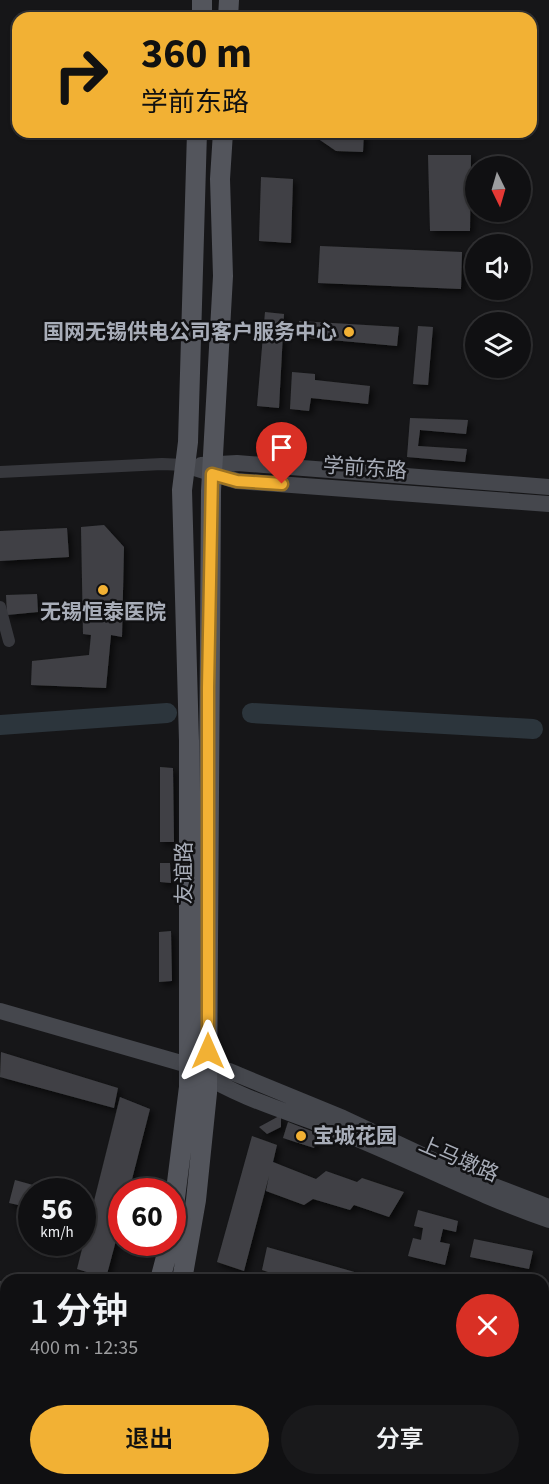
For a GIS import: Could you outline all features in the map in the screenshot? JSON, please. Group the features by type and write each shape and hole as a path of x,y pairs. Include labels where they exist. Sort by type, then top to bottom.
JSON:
{"main road":[{"name":"友谊路","path":"178,1178 189,1087 201,1070 182,490 185,465 197,138"},
{"name":"友谊路","path":"183,1274 196,1200 201,1070 213,469 223,276 220,179 223,138"},
{"path":"162,1274 166,1256"}],"street":[{"name":"学前东路","path":"213,469 237,463 549,487"},
{"path":"0,472 162,464 185,465"},
{"name":"学前东路","path":"185,465 213,469 237,481 549,504"},
{"path":"0,607 9,641"},
{"name":"上马墩路","path":"0,1011 201,1070 240,1075 343,1118 465,1174 549,1207"},
{"name":"上马墩路","path":"201,1070 227,1090 339,1131 461,1186 549,1220"}],"building":[{"path":"317,138 364,138 363,152 336,151"},
{"path":"428,155 471,155 465,156 465,222 470,222 470,231 430,231"},
{"path":"261,177 293,179 291,243 259,241"},
{"path":"320,246 462,252 461,289 318,283"},
{"path":"265,312 284,314 279,408 257,406"},
{"name":"国网无锡供电公司客户服务中心","path":"299,321 399,327 397,346 298,337"},
{"path":"418,326 433,327 428,385 413,384"},
{"path":"292,372 315,374 315,380 370,386 368,404 311,398 309,411 290,409"},
{"path":"410,418 468,420 466,434 420,430 418,446 467,449 465,462 407,457"},
{"name":"无锡恒泰医院","path":"104,525 124,547 122,637 111,635 106,688 31,685 32,661 89,655 91,635 83,634 81,527"},
{"path":"67,528 69,557 0,561 0,531"},
{"path":"37,594 38,612 7,615 6,595"},
{"path":"160,767 173,768 174,842 160,842"},
{"path":"160,863 170,863 171,883 160,882"},
{"path":"171,931 172,981 159,982 159,932"},
{"path":"1,1052 118,1088 114,1108 0,1077"},
{"path":"120,1097 150,1109 132,1178 108,1178 108,1256 112,1256 107,1274 93,1274 77,1269 80,1256 96,1256 96,1193"},
{"name":"宝城花园","path":"281,1115 281,1127 267,1134 259,1127"},
{"name":"宝城花园","path":"288,1122 319,1134 314,1148 283,1138"},
{"path":"252,1136 277,1145 273,1162 316,1179 326,1171 357,1182 362,1178 404,1192 389,1217 354,1205 350,1210 313,1199 304,1205 266,1191 269,1176 244,1271 217,1262"},
{"path":"15,1180 18,1181 18,1205 9,1203"},
{"path":"418,1210 458,1221 456,1232 443,1229 440,1242 450,1244 445,1265 408,1256 413,1238 421,1240 423,1228 414,1226"},
{"path":"474,1239 533,1251 529,1269 470,1257"},
{"path":"267,1247 362,1274 274,1274 262,1270"}],"waterway":[{"path":"0,725 167,713"},
{"path":"252,713 533,729"}],"place":[{"name":"国网无锡供电公司客户服务中心","path":"349,332"},
{"name":"无锡恒泰医院","path":"103,590"},
{"name":"宝城花园","path":"301,1136"}],"route":[{"path":"208,1051 208,688 212,474 237,481 282,484"}]}
